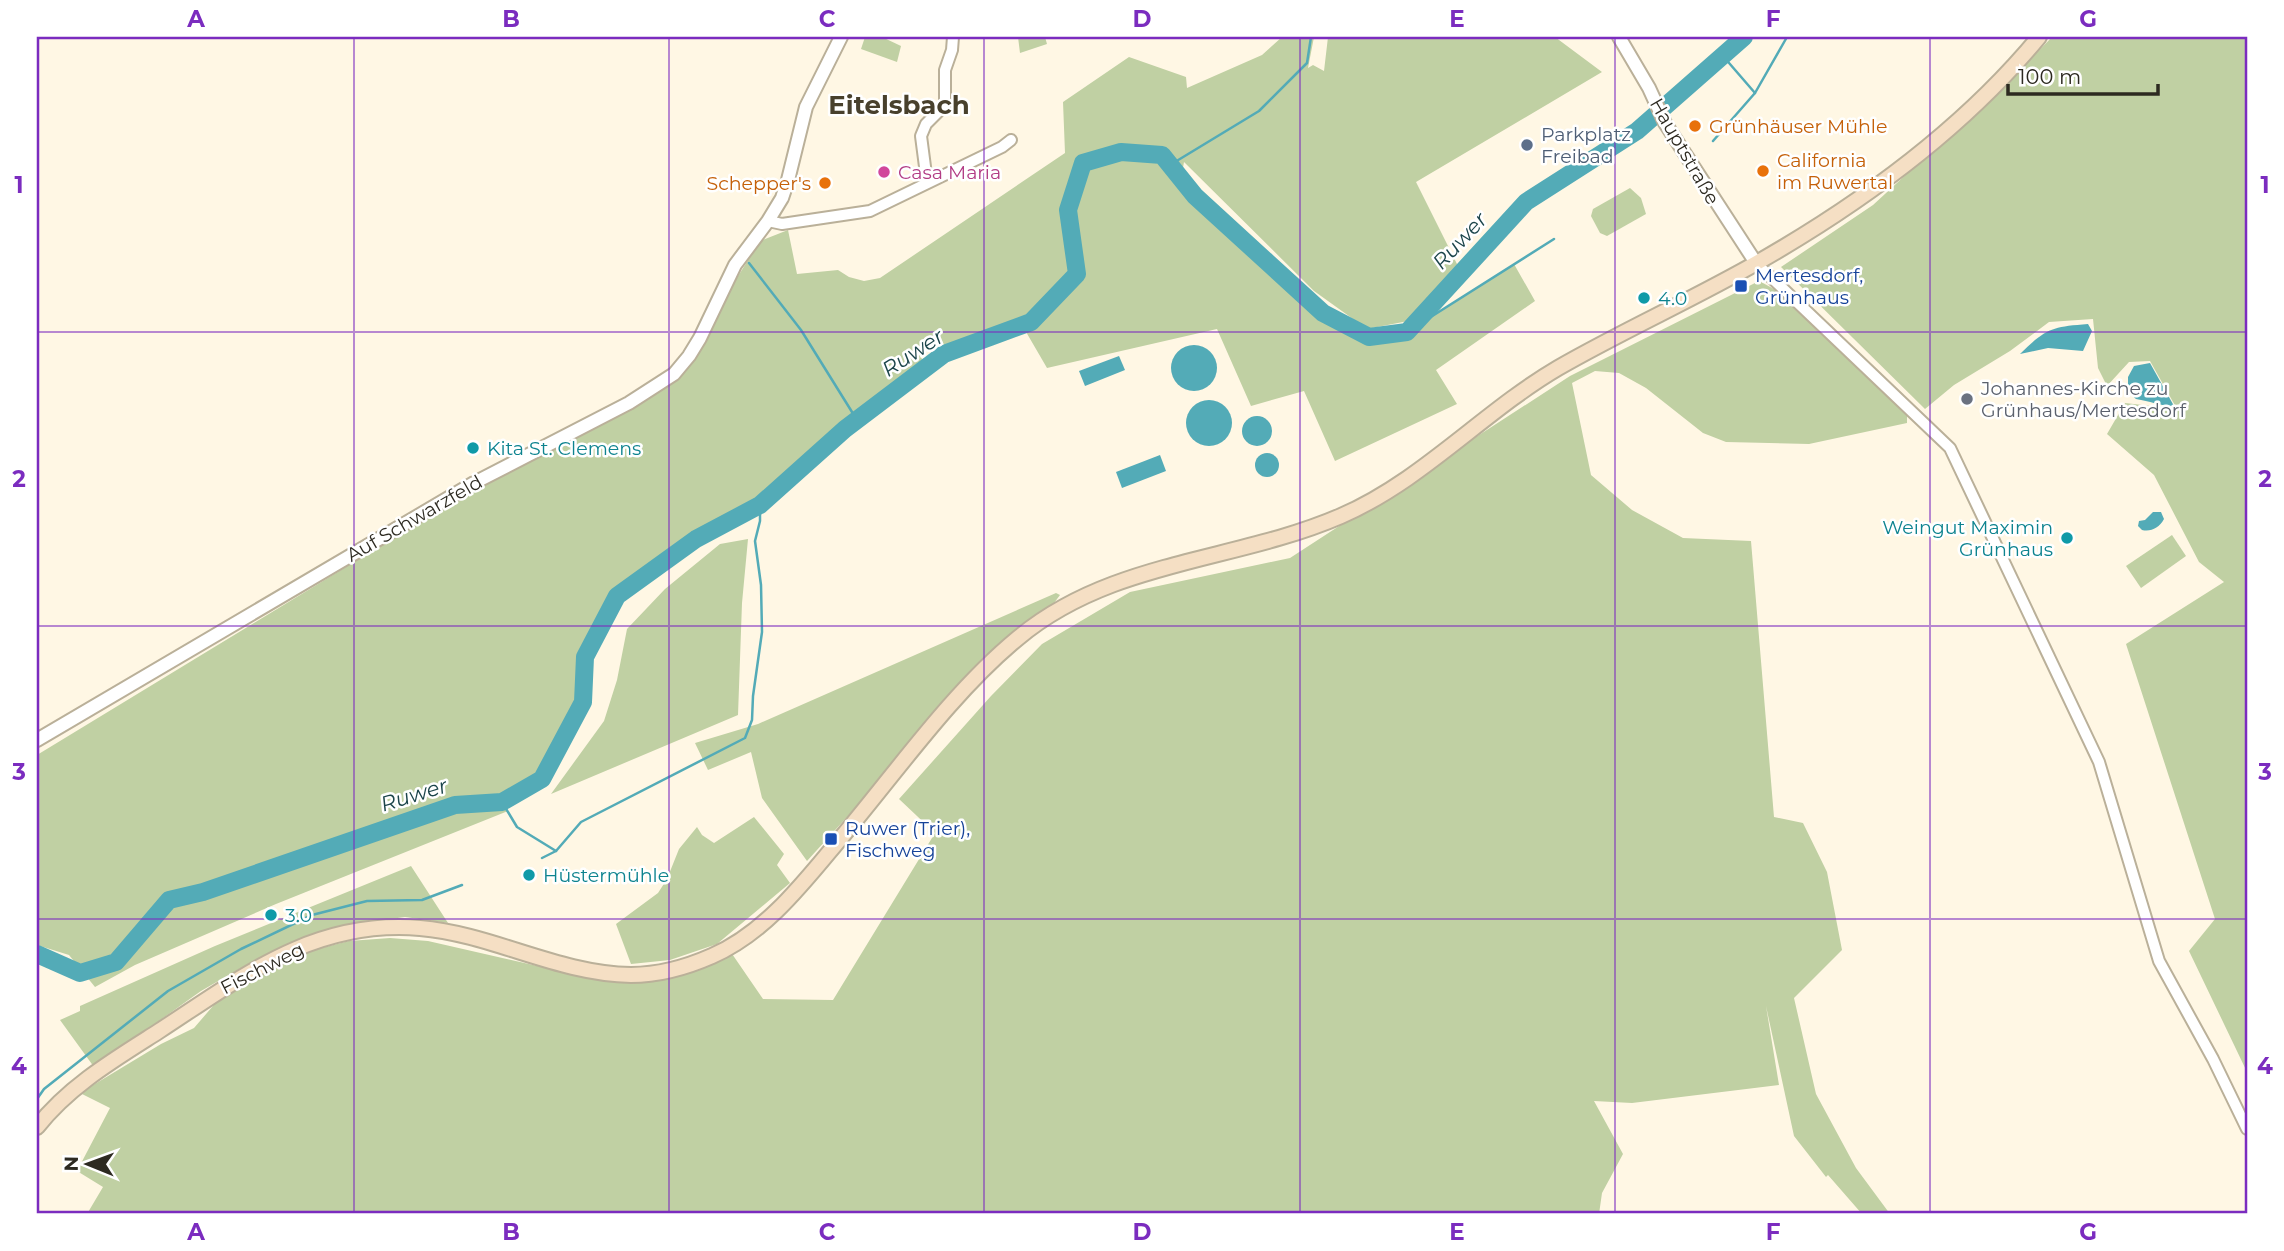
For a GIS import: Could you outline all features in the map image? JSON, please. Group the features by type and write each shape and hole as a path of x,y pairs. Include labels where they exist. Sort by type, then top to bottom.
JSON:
{"main road":[{"name":"Fischweg","path":"37,1127 56,1102 209,996 283,953 325,938 384,928 420,928 491,942 598,972 634,975 691,964 720,953 793,896 967,687 1020,636 1062,609 1135,576 1282,537 1321,525 1357,509 1433,459 1503,405 1557,369 1756,264 1857,201 1913,159 1995,85 2039,37"}],"street":[{"name":"Auf Schwarzfeld","path":"37,740 474,483 629,404 665,382 682,367 689,356 735,265 782,198 789,180 806,107 841,37"},
{"path":"927,182 921,136 926,124 945,105 945,70 953,37"},
{"name":"Hauptstraße","path":"1619,37 1664,122 1756,264"},
{"path":"768,220 782,224 870,211 1002,147 1011,140"},
{"path":"1756,264 1950,448 2099,762 2159,961 2213,1059 2247,1129"}],"green space":[{"path":"865,37 882,37 901,46 897,62 861,49"},
{"path":"1018,37 1045,37 1047,44 1020,53"},
{"path":"1282,37 1314,37 1308,68 1313,65 1324,71 1328,37 1555,37 1602,72 1416,182 1459,268 1408,321 1367,329 1314,291 1184,162 1181,179 1195,196 1323,313 1369,337 1407,332 1514,264 1535,301 1436,370 1457,404 1335,461 1304,391 1251,406 1217,329 1047,368 1022,325 949,352 940,338 923,346 920,357 929,365 857,420 760,505 696,539 617,596 585,657 583,702 542,779 502,802 508,811 276,904 135,965 95,987 69,955 37,945 37,755 471,491 678,380 703,346 730,289 760,241 788,230 797,274 838,270 849,277 864,281 880,278 1065,153 1063,102 1129,57 1186,77 1187,88 1262,55"},
{"path":"2052,37 2247,37 2247,1072 2189,951 2215,919 2126,644 2224,582 2199,562 2154,475 2107,434 2125,403 2177,409 2150,361 2129,362 2107,386 2098,368 2093,319 2049,322 2010,351 1954,385 1925,409 1781,267 1873,205"},
{"path":"1630,188 1641,198 1646,214 1607,236 1600,233 1591,216 1593,209"},
{"path":"1761,282 1774,289 1904,411 1907,423 1809,444 1726,442 1703,433 1646,388 1619,373 1595,371 1572,383 1591,475 1632,510 1683,538 1751,541 1774,817 1803,823 1827,872 1842,950 1794,998 1816,1094 1856,1168 1890,1214 1862,1214 1828,1175 1826,1177 1794,1136 1766,1006 1779,1085 1632,1103 1594,1101 1623,1154 1602,1193 1599,1214 87,1214 103,1187 77,1171 110,1108 80,1093 161,1044 194,1028 219,999 251,978 302,953 349,941 390,938 428,941 608,980 728,948 763,999 833,1000 935,833 899,799 991,696 1042,644 1130,592 1290,558 1570,376"},
{"path":"2172,535 2186,556 2141,588 2126,566"},
{"path":"748,539 742,603 738,715 551,794 604,721 617,680 627,629 665,589 720,544"},
{"path":"1056,593 1060,595 1051,607 916,741 807,861 762,798 751,752 708,770 695,743 758,724"},
{"path":"754,817 784,854 777,865 790,883 717,944 670,960 631,964 616,924 658,893 679,849 697,827 702,835 714,843"},
{"path":"411,866 448,923 405,917 338,926 297,941 201,991 94,1067 60,1020 80,1011 80,1006 215,946"}],"water":[{"path":"2088,324 2092,331 2083,351 2048,348 2020,354 2050,330"},
{"path":"1194,345 1211,351 1217,368 1211,385 1194,391 1177,385 1171,368 1177,351"},
{"path":"1119,356 1125,370 1085,386 1079,371"},
{"path":"2150,363 2174,406 2136,399 2128,392 2128,377 2134,366"},
{"path":"1209,400 1225,407 1232,423 1225,439 1209,446 1193,439 1186,423 1193,407"},
{"path":"1257,416 1268,420 1272,431 1268,442 1257,446 1246,442 1242,431 1246,420"},
{"path":"1267,453 1276,456 1279,465 1276,474 1267,477 1258,474 1255,465 1258,456"},
{"path":"1160,455 1166,471 1122,488 1116,472"},
{"path":"2153,512 2161,512 2164,519 2155,529 2142,530 2138,526 2139,521 2145,520"}],"waterway":[{"path":"1170,165 1259,111 1307,63 1311,37"},
{"name":"Ruwer","path":"37,954 80,973 116,962 169,900 203,892 455,805 502,802 542,779 583,702 585,657 617,596 696,539 760,505 845,429 944,354 1031,322 1077,274 1068,210 1083,163 1121,152 1162,155 1195,196 1323,313 1369,337 1407,332 1526,202 1637,131 1744,37"},
{"path":"1713,141 1755,93 1787,37"},
{"path":"1723,56 1755,93"},
{"path":"1407,332 1554,239"},
{"path":"749,263 801,330 857,420"},
{"path":"542,858 556,851 581,822 745,738 752,720 762,632 761,585 755,541 760,521 760,505"},
{"path":"502,802 517,827 556,851"},
{"path":"37,1099 44,1089 168,991 241,949 312,915 367,901 422,900 462,885"}],"place":[{"name":"Grünhäuser Mühle","path":"1695,126"},
{"name":"Parkplatz Freibad","path":"1527,145"},
{"name":"California im Ruwertal","path":"1763,171"},
{"name":"Casa Maria","path":"884,172"},
{"name":"Schepper's","path":"825,183"},
{"name":"Mertesdorf, Grünhaus","path":"1741,286"},
{"name":"4.0","path":"1644,298"},
{"name":"Johannes-Kirche zu Grünhaus/Mertesdorf","path":"1967,399"},
{"name":"Kita St. Clemens","path":"473,448"},
{"name":"Weingut Maximin Grünhaus","path":"2067,538"},
{"name":"Ruwer (Trier), Fischweg","path":"831,839"},
{"name":"Hüstermühle","path":"529,875"},
{"name":"3.0","path":"271,915"}],"district":[{"name":"Eitelsbach","path":"899,105"}]}
